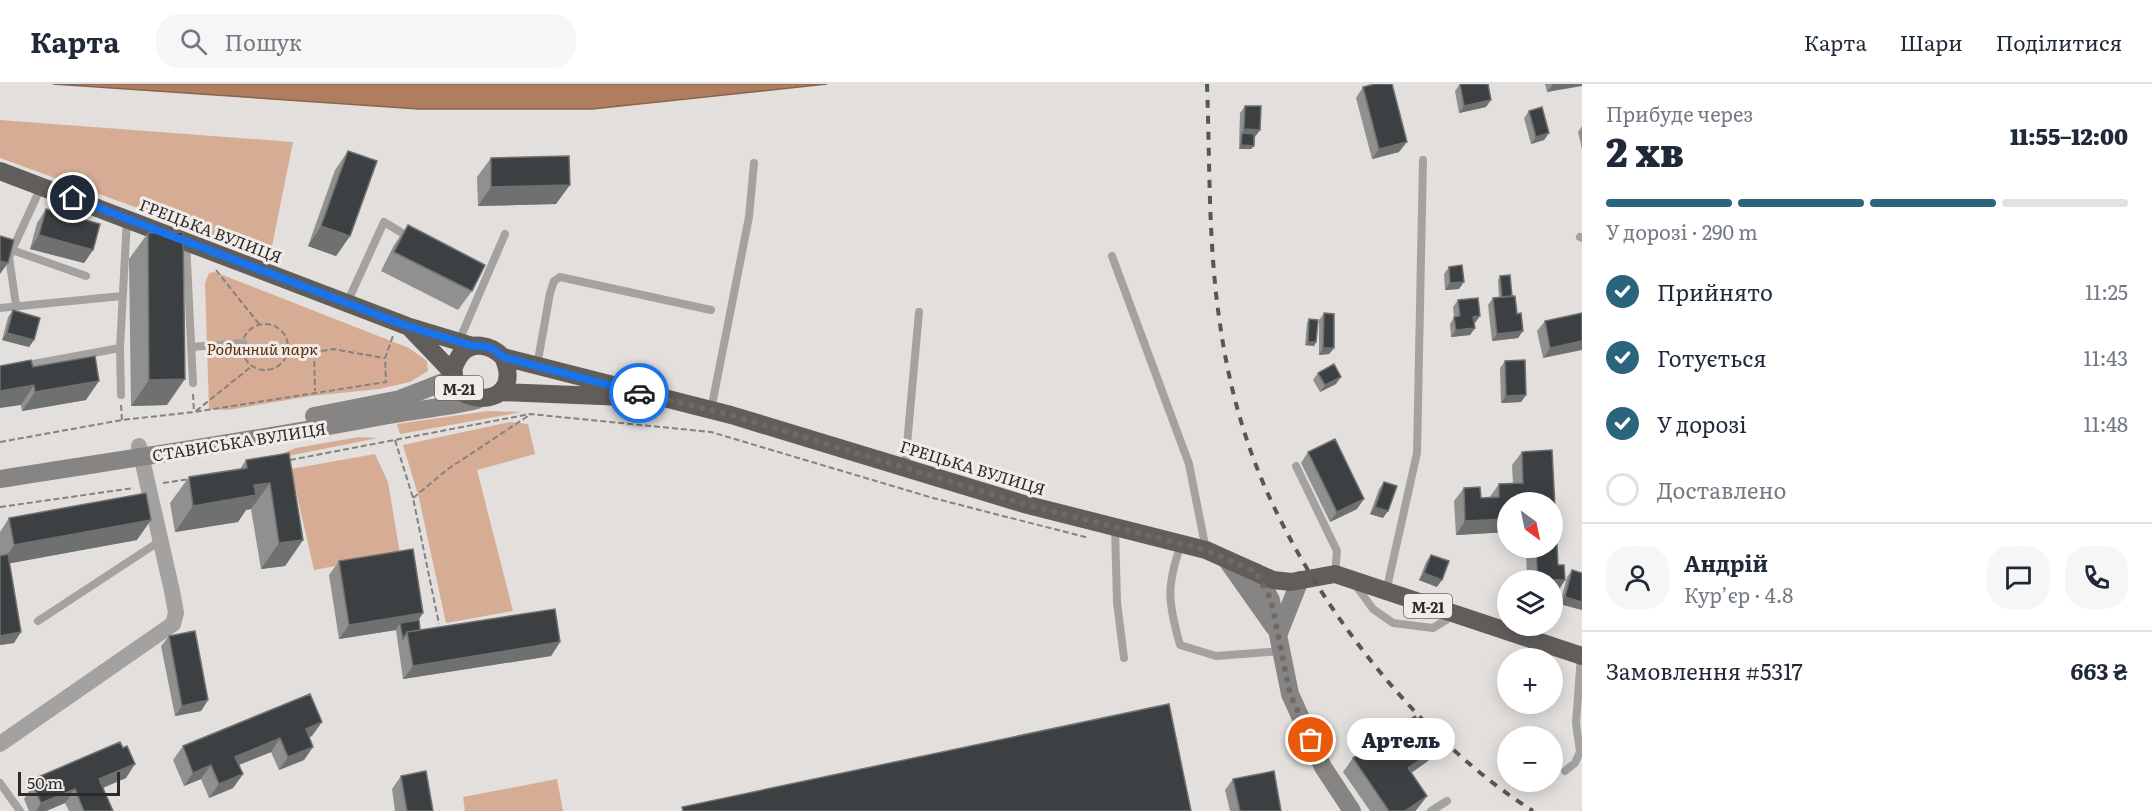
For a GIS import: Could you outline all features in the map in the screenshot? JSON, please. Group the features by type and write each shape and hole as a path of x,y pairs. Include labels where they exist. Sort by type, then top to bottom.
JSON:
{"highway":[{"name":"ГРЕЦЬКА ВУЛИЦЯ","path":"0,171 404,325 466,344"},
{"name":"ГРЕЦЬКА ВУЛИЦЯ","path":"404,325 454,376"},
{"name":"М-21","path":"466,344 484,345 495,349 503,357 508,368 508,379 500,392 490,398 477,400 466,396 454,376 466,344"},
{"name":"ГРЕЦЬКА ВУЛИЦЯ","path":"503,357 660,399 711,410 905,467 1116,534 1206,550 1264,576"},
{"name":"ГРЕЦЬКА ВУЛИЦЯ","path":"500,392 660,399"},
{"name":"М-21","path":"1264,576 1291,582 1335,574 1581,656"}],"main road":[{"name":"СТАВИСЬКА ВУЛИЦЯ","path":"0,479 400,399 454,376"},
{"name":"СТАВИСЬКА ВУЛИЦЯ","path":"0,468 140,452 440,409 477,400"},
{"path":"1226,559 1281,642"},
{"path":"1264,576 1281,642 1290,694 1323,767 1352,811"},
{"path":"1281,642 1300,579"}],"street":[{"path":"0,744 173,624 176,613 140,452"}],"lane":[{"path":"1386,592 1417,453 1423,160"},
{"path":"711,410 749,217 754,163"},
{"path":"16,305 9,257 41,186"},
{"path":"121,395 120,348 126,219"},
{"path":"347,303 384,222 418,243"},
{"path":"466,344 505,234"},
{"path":"186,241 192,384"},
{"path":"12,250 86,276"},
{"path":"1112,256 1189,464 1206,550"},
{"path":"537,366 550,293 554,281 560,277 711,310"},
{"path":"0,308 122,296"},
{"path":"905,467 919,312"},
{"path":"191,347 243,343"},
{"path":"0,370 120,348"},
{"path":"1296,466 1337,551 1335,574"},
{"path":"1116,534 1117,602 1124,658"},
{"path":"38,621 160,541"},
{"path":"1181,544 1173,567 1169,605 1180,645 1215,656 1281,642"},
{"path":"1352,580 1373,609 1393,623 1433,628 1454,615"},
{"path":"1565,771 1575,763 1580,752 1576,723 1581,656"},
{"path":"0,783 20,811"},
{"path":"1431,811 1447,801"}],"path":[{"path":"211,265 260,324"},
{"path":"286,357 288,344 283,332 272,324 260,324 248,331 243,343 244,356 252,366 271,369 286,357 333,350 385,358"},
{"path":"0,442 122,420 194,412 315,391 386,382 385,358 388,345 404,325"},
{"path":"314,352 315,391"},
{"path":"194,412 252,366"},
{"path":"192,384 194,412"},
{"path":"121,395 122,420"},
{"path":"413,498 448,470 530,414"},
{"path":"285,461 530,414 711,432 1031,525 1116,534"},
{"path":"395,440 413,498 439,624"},
{"path":"0,507 193,478"}],"green space":[{"path":"0,120 293,142 270,256 0,158"},
{"name":"Родинний парк","path":"215,272 409,348 427,361 428,371 410,382 379,389 311,396 228,410 209,409 205,283 209,273"},
{"path":"488,411 522,412 400,434 397,424"},
{"path":"510,422 528,424 535,454 477,470 513,611 446,623 419,498 403,445"},
{"path":"359,437 378,438 263,461 296,448"},
{"path":"375,454 388,482 400,554 314,570 291,469"},
{"path":"557,779 563,811 465,811 463,797"}],"shaded area":[{"path":"53,84 827,84 592,109 419,109"}],"building":[{"path":"1392,84 1407,142 1379,149 1363,87"},
{"path":"1460,84 1488,84 1491,100 1464,106"},
{"path":"1245,106 1261,106 1260,130 1244,129"},
{"path":"1542,107 1549,133 1536,137 1529,111"},
{"path":"1242,133 1254,134 1254,146 1241,145"},
{"path":"348,151 377,161 350,236 321,226"},
{"path":"569,156 570,185 491,187 491,158"},
{"path":"46,209 100,224 93,250 39,235"},
{"path":"408,225 485,265 472,291 394,252"},
{"path":"183,232 185,379 149,380 148,233"},
{"path":"0,236 14,240 8,263 0,261"},
{"path":"1462,265 1464,282 1450,283 1449,267"},
{"path":"1510,275 1512,296 1502,297 1500,276"},
{"path":"1515,296 1517,314 1521,313 1523,331 1497,334 1493,298"},
{"path":"1478,298 1480,316 1473,317 1475,328 1456,330 1454,317 1460,316 1458,300"},
{"path":"13,310 40,318 34,340 7,333"},
{"path":"1324,313 1334,314 1334,348 1323,348"},
{"path":"1582,313 1582,341 1550,348 1545,321"},
{"path":"1309,319 1318,320 1316,342 1308,342"},
{"path":"95,356 99,381 35,392 34,385 0,391 0,366 31,360 33,367"},
{"path":"1525,360 1526,395 1506,396 1505,361"},
{"path":"1334,364 1341,377 1325,385 1318,373"},
{"path":"1335,439 1364,499 1337,512 1308,452"},
{"path":"1552,450 1554,492 1499,492 1499,484 1523,483 1522,452"},
{"path":"289,453 303,540 279,543 270,483 254,485 256,495 193,506 189,477 247,468 246,460"},
{"path":"1384,482 1397,486 1388,511 1375,507"},
{"path":"1480,487 1481,498 1497,497 1497,520 1465,521 1464,488"},
{"path":"146,493 151,520 14,545 9,518"},
{"path":"413,549 423,613 349,625 339,561"},
{"path":"8,554 21,632 0,636 0,556"},
{"path":"1431,555 1449,561 1442,580 1424,573"},
{"path":"1537,558 1558,558 1558,565 1564,565 1565,580 1563,580 1563,570 1537,570"},
{"path":"1572,570 1582,573 1582,602 1565,597"},
{"path":"555,609 560,642 413,666 407,632"},
{"path":"419,620 420,630 407,632 403,639 400,623"},
{"path":"195,631 208,700 182,706 169,636"},
{"path":"310,694 322,722 306,729 313,747 288,757 280,738 235,757 243,774 219,784 211,765 193,773 183,746"},
{"path":"1169,704 1191,811 683,811 682,807"},
{"path":"1415,716 1437,748 1408,768 1427,796 1405,811 1389,811 1353,758"},
{"path":"120,742 123,748 127,746 135,764 99,779 113,811 84,811 75,789 41,803 33,785 41,782 38,777"},
{"path":"426,771 433,811 407,811 401,776"},
{"path":"1274,771 1281,811 1240,811 1233,779"}],"railway":[{"path":"1207,84 1211,234 1220,324 1238,411 1268,494 1316,584 1379,671 1453,749 1492,782 1533,811"}],"way so far":[{"path":"639,393 731,415 1024,504 1206,550 1256,572 1271,600 1290,694 1311,740"}],"place":[{"name":"Артель","path":"1311,740"}],"route":[{"path":"73,198 407,326 473,346 484,345 495,349 503,357 639,393"}]}
